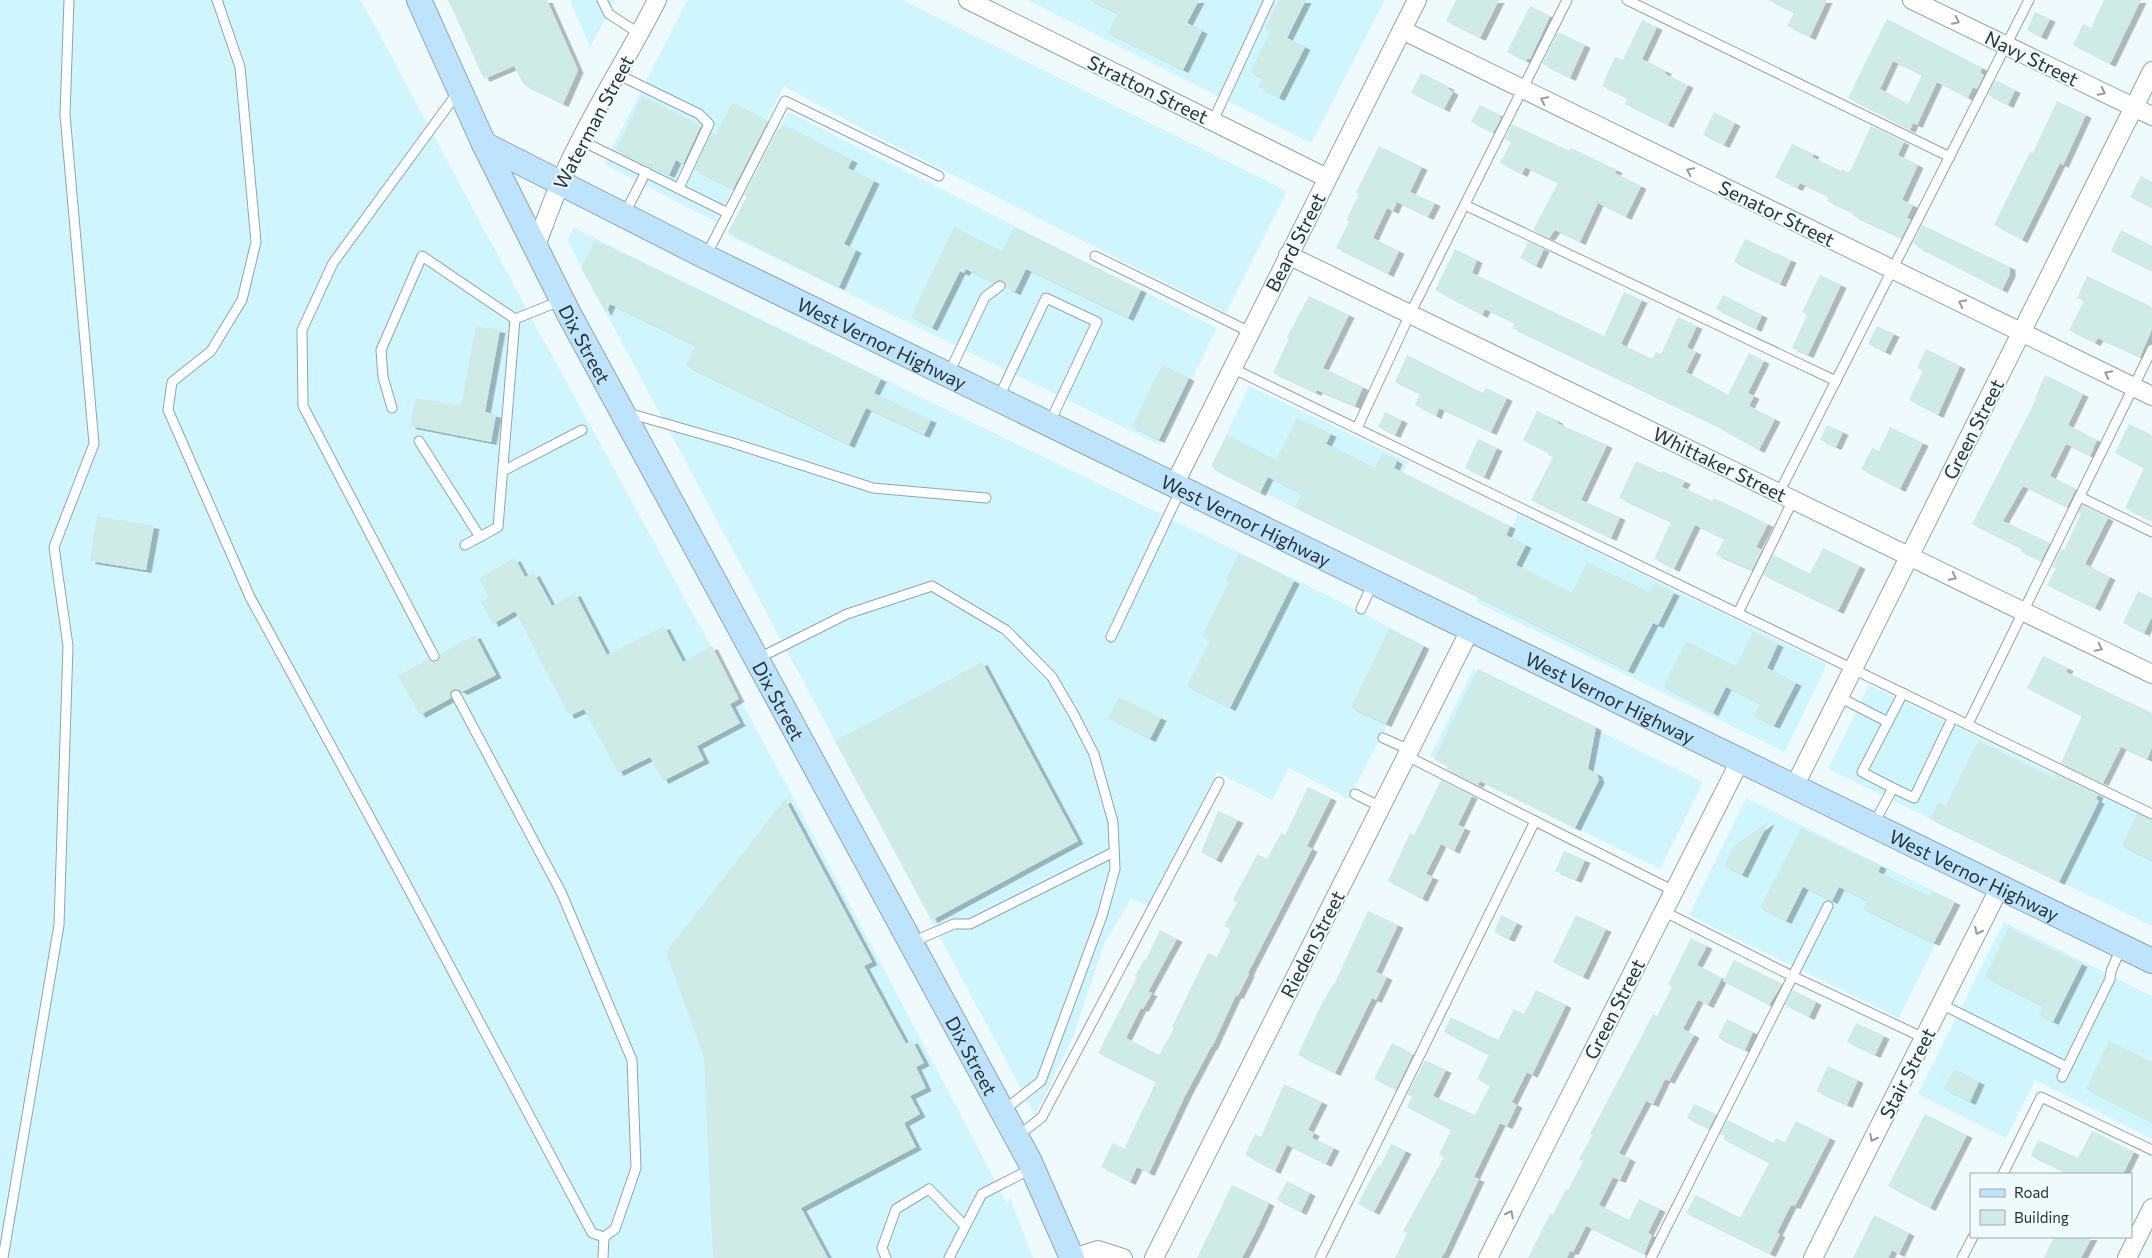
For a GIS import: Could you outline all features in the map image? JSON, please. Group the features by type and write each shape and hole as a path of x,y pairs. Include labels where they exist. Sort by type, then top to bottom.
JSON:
{"street":[{"path":"419,0 484,144"},
{"name":"Waterman Street","path":"536,246 560,182 580,140 657,0"},
{"name":"Stratton Street","path":"968,0 1327,178"},
{"name":"Beard Street","path":"1178,487 1232,368 1417,0"},
{"name":"Navy Street","path":"1912,0 2152,116"},
{"name":"Senator Street","path":"1402,30 2152,396"},
{"name":"Green Street","path":"1794,787 2152,71"},
{"name":"West Vernor Highway","path":"484,144 706,257 2152,961"},
{"name":"Dix Street","path":"484,144 562,300 1033,1168 1073,1258"},
{"name":"Whittaker Street","path":"1288,255 2152,674"},
{"name":"Rieden Street","path":"1154,1258 1470,630"},
{"name":"Green Street","path":"1488,1258 1740,761"},
{"name":"Stair Street","path":"1813,1258 2000,887"},
{"path":"2127,1258 2152,1208"},
{"path":"1073,1258 1098,1250 1122,1258"}],"lane":[{"path":"3,1258 59,925 68,646 54,547 94,444 65,115 69,0"},
{"path":"217,0 240,68 256,242 242,300 211,351 172,382 168,410 250,597 398,869 592,1233 604,1237"},
{"path":"602,0 609,14 640,34"},
{"path":"1213,121 1269,0"},
{"path":"1357,428 1410,314 1567,0"},
{"path":"1627,0 1950,157"},
{"path":"1738,613 1836,381 2029,0"},
{"path":"617,74 699,114 709,124 679,188"},
{"path":"434,656 303,406 302,330 332,263 460,90"},
{"path":"706,257 784,101 939,176"},
{"path":"580,140 728,213"},
{"path":"624,215 646,172"},
{"path":"1465,205 1836,381"},
{"path":"392,408 383,377 381,350 422,256 515,319"},
{"path":"1095,256 1250,332"},
{"path":"948,375 985,297 1000,286"},
{"path":"998,400 1046,298 1098,322 1049,424"},
{"path":"515,319 562,300"},
{"path":"466,545 498,528 515,319"},
{"path":"1968,724 2152,349"},
{"path":"1232,368 2152,814"},
{"path":"623,412 733,443 873,488 986,498"},
{"path":"503,471 582,430"},
{"path":"419,441 480,537"},
{"path":"1111,637 1178,487"},
{"path":"2080,497 2152,532"},
{"path":"1361,609 1373,582"},
{"path":"757,659 847,614 932,586 1006,630 1052,677 1074,715 1094,754 1113,822 1115,869 1102,916 1042,1082 1003,1112"},
{"path":"1903,693 1862,772 1893,788 1914,798 1953,717"},
{"path":"456,695 561,892 632,1060 636,1168 615,1229 604,1237 602,1258"},
{"path":"1839,696 1888,722"},
{"path":"1383,738 1535,821 1674,891"},
{"path":"1017,1138 1042,1117 1219,782"},
{"path":"1873,826 1893,788"},
{"path":"1355,794 1381,807"},
{"path":"1320,1258 1535,821"},
{"path":"911,942 954,924 970,924 1114,852"},
{"path":"1651,1258 1828,906"},
{"path":"1663,911 1792,976 1924,1038"},
{"path":"2062,1077 2110,979 2111,971 2121,946"},
{"path":"1941,1004 2067,1067"},
{"path":"2003,1173 2041,1097 2152,1150"},
{"path":"949,1258 982,1194 1033,1168"},
{"path":"886,1258 882,1248 896,1209 929,1189 965,1226"},
{"path":"1962,1258 1972,1238"}],"shaded area":[{"path":"0,0 361,0 531,317 790,791 1007,1203 1010,1197 1033,1258 0,1258"},
{"path":"570,0 615,0 590,47"},
{"path":"687,0 902,0 1287,191 1226,313 870,133 784,86 716,222 604,164"},
{"path":"1027,0 1385,0 1311,143"},
{"path":"788,112 1217,328 1160,445 728,235"},
{"path":"574,228 1333,598 1427,647 1349,799 1289,768 1272,800 1217,772 1149,906 1131,899 1105,942 1073,1037 1035,1115 567,240"},
{"path":"1249,386 1408,462 1369,544 1211,467"},
{"path":"1518,514 1827,664 1785,752 1476,602"},
{"path":"1473,669 1703,782 1660,869 1430,756"},
{"path":"1869,685 2152,820 2152,926 1828,769"},
{"path":"1746,798 1956,902 1899,1018 1689,915"},
{"path":"2004,922 2152,996 2152,1139 2035,1080 2006,1138 1918,1094"}],"building":[{"path":"448,0 547,0 578,70 563,104 524,85 514,66 484,79"},
{"path":"1089,0 1199,0 1187,23 1202,31 1183,70 1108,33 1118,14"},
{"path":"1279,0 1306,0 1287,38 1305,47 1279,98 1258,87 1263,78 1250,72 1271,30 1265,28"},
{"path":"1456,0 1499,0 1480,38 1446,21"},
{"path":"1768,0 1827,0 1810,37 1787,26 1794,13"},
{"path":"2104,0 2141,0 2110,64 2073,45 2083,24 2091,28"},
{"path":"1530,6 1550,16 1530,59 1528,58 1526,61 1507,52"},
{"path":"2035,12 2050,19 2041,37 2027,30"},
{"path":"1887,19 1982,68 1980,73 1984,75 1977,89 1973,87 1968,98 1937,82 1917,125 1913,123 1910,130 1848,98","holes":["1893,61 1922,75 1908,104 1880,89"]},
{"path":"1642,20 1657,27 1642,59 1666,71 1665,74 1688,85 1668,125 1625,104 1627,98 1602,86 1615,57 1623,60"},
{"path":"1558,32 1585,45 1570,78 1542,64"},
{"path":"1421,73 1449,87 1448,89 1453,92 1444,109 1411,93"},
{"path":"1995,80 2015,90 2008,105 1988,95"},
{"path":"642,96 701,126 683,164 676,160 669,175 616,150"},
{"path":"2057,101 2086,115 2063,165 2060,163 2022,240 1994,225 2030,152 2033,153"},
{"path":"732,103 768,121 733,189 694,170 712,132 716,134"},
{"path":"1480,105 1500,115 1499,117 1501,118 1493,133 1471,122"},
{"path":"1714,112 1735,123 1724,145 1703,135"},
{"path":"1512,124 1569,151 1571,148 1617,170 1615,173 1641,186 1626,217 1598,203 1580,242 1555,230 1549,238 1533,230 1558,183 1525,167 1522,174 1500,163 1511,142 1505,139"},
{"path":"784,125 852,160 848,168 874,181 844,244 856,250 839,287 728,232 747,196 744,195 779,127 782,128"},
{"path":"1871,126 1904,142 1898,155 1918,165 1902,200 1913,205 1907,218 1911,220 1901,238 1853,216 1854,213 1827,201 1829,197 1800,183 1797,188 1775,177 1792,144 1814,154 1812,157 1849,173"},
{"path":"1379,146 1422,167 1410,192 1435,203 1428,217 1397,202 1393,211 1387,208 1373,238 1399,251 1388,274 1336,248 1349,221 1346,220 1359,194 1356,193"},
{"path":"2141,176 2152,182 2152,208 2130,197"},
{"path":"1922,225 2010,267 2010,274 2002,290 1917,247 1913,243"},
{"path":"954,227 1002,251 1014,227 1141,290 1128,318 1026,269 1015,292 1006,288 1003,281 999,280 994,283 966,269 964,273 960,271 932,328 911,317"},
{"path":"2121,230 2152,246 2152,271 2111,251"},
{"path":"1745,239 1791,260 1780,284 1734,262"},
{"path":"595,240 881,379 874,393 931,420 924,435 866,408 849,445 686,366 696,346 610,304 606,313 581,268"},
{"path":"1528,242 1544,249 1536,266 1520,258"},
{"path":"1455,249 1477,260 1472,273 1604,336 1624,292 1642,300 1621,344 1652,359 1656,352 1661,354 1678,317 1697,326 1687,347 1696,352 1686,372 1728,395 1749,353 1764,361 1748,393 1754,396 1749,406 1775,419 1759,450 1710,423 1512,328 1515,323 1485,309 1482,315 1435,290"},
{"path":"1820,275 1841,285 1808,355 1792,348 1807,315 1802,312"},
{"path":"2087,276 2152,307 2152,329 2140,357 2098,338 2095,343 2069,330 2084,301 2077,298"},
{"path":"1723,295 1762,315 1756,329 1716,309"},
{"path":"1309,296 1349,315 1323,368 1363,387 1355,406 1317,390 1316,393 1273,373 1289,338 1287,337"},
{"path":"476,326 500,330 485,412 496,415 491,442 410,426 416,398 461,406"},
{"path":"1877,326 1894,334 1885,352 1868,344"},
{"path":"1926,349 1960,366 1938,415 1909,400 1923,371 1917,368"},
{"path":"1407,355 1483,393 1486,388 1507,398 1491,432 1439,408 1436,416 1415,405 1420,394 1395,382"},
{"path":"1162,365 1189,378 1159,440 1132,427"},
{"path":"2045,375 2083,394 2068,425 2097,440 2090,456 2066,444 2050,476 2076,489 2067,507 2023,486 2003,521 2050,543 2041,561 2020,551 2022,549 1972,524 2036,399"},
{"path":"1537,411 1558,421 1557,423 1607,445 1581,500 1620,517 1611,538 1531,500 1553,457 1548,455 1549,453 1523,440"},
{"path":"1385,412 1402,420 1395,435 1378,427"},
{"path":"1297,418 1331,434 1326,444 1375,468 1383,453 1397,461 1394,468 1510,526 1506,535 1526,545 1516,565 1572,593 1587,562 1650,593 1654,583 1674,593 1658,625 1653,623 1628,671 1295,507 1301,494 1268,477 1260,493 1215,470 1212,464 1227,435 1276,460"},
{"path":"2129,424 2152,435 2152,521 2125,508 2144,468 2115,453"},
{"path":"1827,425 1843,432 1836,447 1820,440"},
{"path":"1890,427 1923,443 1900,489 1861,469 1872,448 1879,451"},
{"path":"1478,439 1497,448 1484,477 1465,468"},
{"path":"1636,461 1685,481 1682,487 1712,501 1714,498 1768,524 1756,547 1762,550 1752,570 1716,555 1724,539 1695,525 1674,569 1654,559 1671,522 1619,498"},
{"path":"2082,505 2108,518 2085,564 2110,577 2095,608 2047,585 2056,568 2052,567 2061,549 2064,550 2081,514 2078,513"},
{"path":"97,516 154,526 146,570 90,561"},
{"path":"1823,548 1860,566 1838,611 1763,575 1773,555 1810,574"},
{"path":"1239,553 1294,581 1230,708 1187,686 1210,640 1202,636 1229,582 1226,580"},
{"path":"515,558 525,577 534,573 552,606 575,593 607,655 664,626 683,662 712,646 739,699 730,704 740,723 697,746 704,760 663,781 650,757 618,773 584,709 569,716 515,611 493,624 481,602 489,597 479,578"},
{"path":"2138,591 2152,598 2152,617 2144,633 2123,623"},
{"path":"1389,629 1424,646 1386,724 1351,708"},
{"path":"1753,632 1778,644 1767,668 1796,683 1774,726 1754,716 1760,704 1726,687 1713,713 1663,687 1686,641 1736,666"},
{"path":"475,635 496,675 462,692 454,689 450,692 451,698 420,715 398,675 429,659 433,662 437,661 440,654"},
{"path":"2043,656 2068,668 2066,672 2152,713 2152,748 2147,759 2121,747 2103,783 2061,763 2082,716 2027,688"},
{"path":"982,662 1078,841 932,920 835,741"},
{"path":"1478,669 1596,727 1588,769 1597,774 1599,780 1575,828 1480,781 1478,785 1446,769 1448,766 1434,759"},
{"path":"1119,697 1161,718 1150,739 1108,718"},
{"path":"1978,741 2054,778 2056,774 2098,795 2096,799 2099,801 2059,882 1930,819 1938,803 1946,806"},
{"path":"1441,780 1472,796 1458,825 1465,828 1454,851 1441,844 1426,874 1433,877 1422,899 1388,881 1410,833 1414,835"},
{"path":"1308,787 1331,798 1307,846 1312,849 1238,996 1236,995 1212,1047 1185,1096 1149,1173 1137,1167 1130,1182 1101,1167 1113,1143 1124,1149 1156,1082 1098,1053 1137,977 1135,976 1144,959 1146,960 1160,930 1177,939 1148,992 1152,993 1143,1009 1141,1008 1126,1038 1159,1055 1174,1028 1172,1027 1208,953 1217,957 1231,929 1224,926 1237,903 1233,900 1257,854 1267,859 1281,833 1285,835"},
{"path":"785,799 872,962 864,966 906,1044 912,1040 924,1063 916,1067 926,1088 910,1096 920,1114 904,1123 916,1147 801,1208 828,1258 713,1258 704,1057 666,952"},
{"path":"1218,811 1238,820 1216,860 1201,852"},
{"path":"2137,814 2152,820 2152,861 2122,846"},
{"path":"1769,821 1742,875 1724,866 1734,846"},
{"path":"1801,828 1881,866 1878,872 1929,896 1931,891 1955,902 1934,943 1863,909 1867,901 1839,887 1832,901 1803,887 1786,921 1760,908"},
{"path":"1564,851 1585,860 1576,880 1555,871"},
{"path":"1368,911 1398,925 1376,972 1387,977 1376,1000 1372,998 1335,1073 1298,1055 1319,1009 1334,985"},
{"path":"1501,915 1517,923 1509,939 1494,932"},
{"path":"1576,915 1606,929 1583,977 1553,962"},
{"path":"2009,928 2082,964 2053,1022 2039,1015 2043,1006 1985,977"},
{"path":"1691,938 1707,946 1697,965 1722,978 1708,1005 1698,1000 1683,1029 1694,1035 1669,1081 1665,1079 1653,1104 1646,1101 1619,1153 1630,1159 1620,1180 1613,1177 1599,1205 1629,1220 1639,1199 1660,1209 1648,1233 1652,1235 1644,1254 1586,1226 1573,1252 1570,1251 1567,1258 1528,1258 1550,1214 1553,1215 1583,1161 1579,1159 1592,1135 1590,1134 1653,1014 1657,1016 1672,987 1668,985"},
{"path":"1734,960 1782,984 1769,1005 1723,981"},
{"path":"1536,990 1566,1005 1532,1075 1527,1072 1512,1102 1517,1105 1507,1126 1500,1123 1474,1177 1479,1179 1445,1252 1441,1258 1395,1258 1407,1233 1403,1231 1444,1157 1439,1155 1451,1130 1407,1107 1412,1097 1407,1095 1425,1060 1446,1070 1433,1096 1475,1115 1490,1086 1477,1079 1489,1055 1444,1032 1451,1017 1498,1040 1514,1009 1524,1014"},
{"path":"1793,990 1816,1002 1809,1017 1785,1005"},
{"path":"1727,1019 1753,1032 1745,1050 1718,1038"},
{"path":"1856,1023 1884,1036 1875,1055 1847,1042"},
{"path":"2109,1041 2152,1062 2152,1122 2086,1089"},
{"path":"1392,1043 1413,1054 1396,1090 1374,1079"},
{"path":"1828,1066 1858,1080 1847,1105 1816,1091"},
{"path":"1954,1069 1979,1082 1970,1102 1944,1089"},
{"path":"1284,1084 1322,1102 1308,1130 1314,1133 1312,1138 1334,1148 1326,1164 1287,1145 1275,1171 1245,1155 1255,1134 1261,1137"},
{"path":"1694,1104 1716,1114 1709,1129 1687,1118"},
{"path":"1925,1114 1967,1135 1930,1208 1888,1186"},
{"path":"1727,1120 1773,1143 1776,1138 1785,1142 1796,1121 1830,1138 1795,1206 1791,1205 1777,1233 1780,1234 1770,1254 1686,1213 1696,1195 1740,1218 1769,1163 1723,1139 1725,1136 1720,1134"},
{"path":"2092,1131 2134,1152 2124,1173 2067,1173 2031,1156 2038,1140 2078,1158"},
{"path":"1391,1144 1406,1151 1374,1212 1358,1204"},
{"path":"1287,1181 1310,1193 1301,1212 1277,1200"},
{"path":"1232,1185 1269,1203 1259,1225 1242,1258 1197,1258"},
{"path":"1874,1215 1909,1233 1899,1254 1892,1250 1888,1258 1853,1258"},
{"path":"2054,1238 2091,1238 2081,1258 2044,1258"}]}
